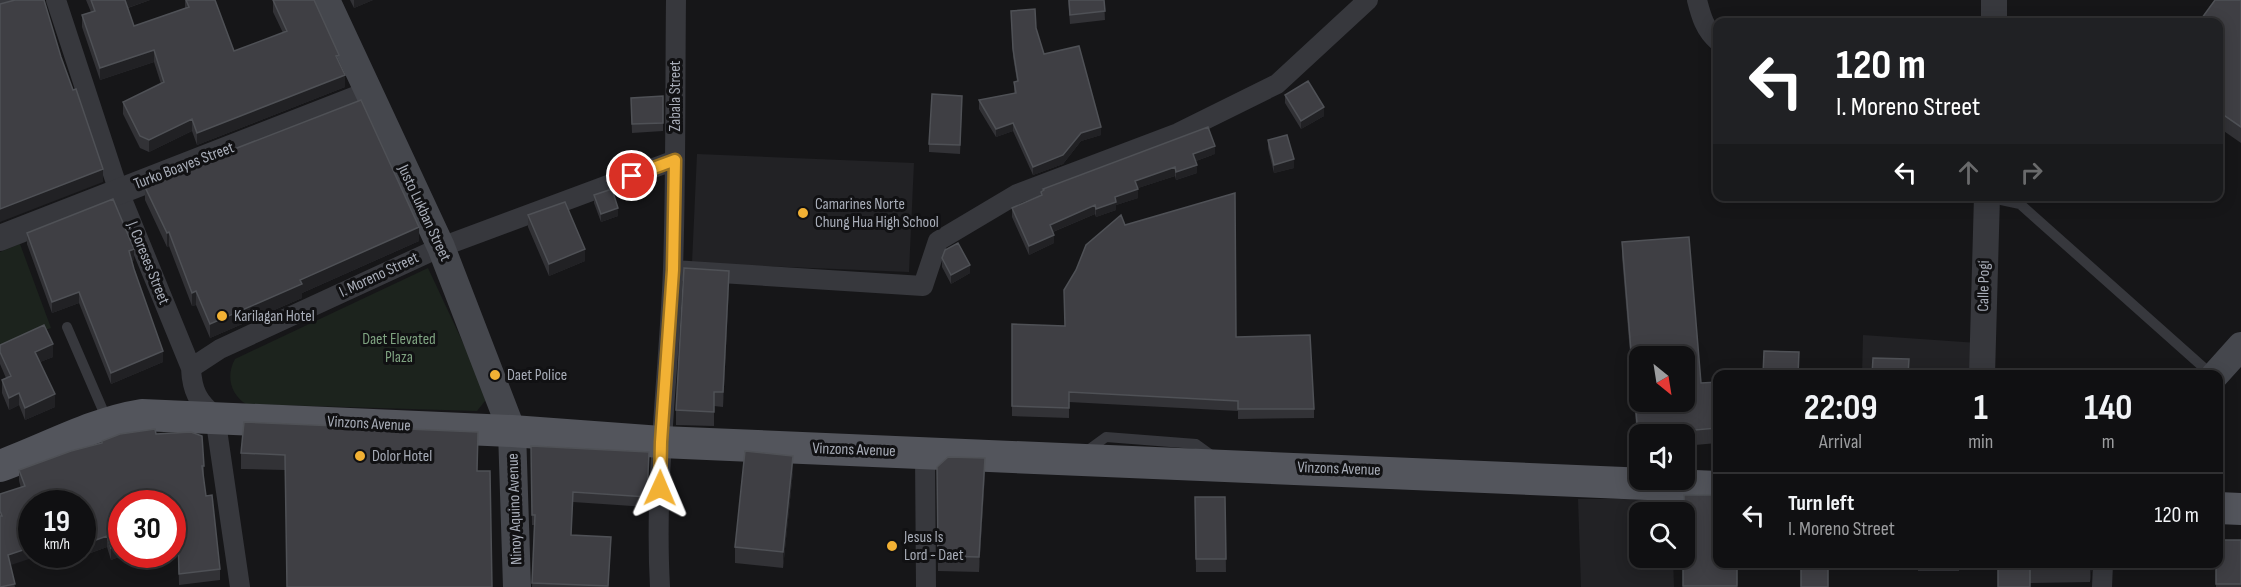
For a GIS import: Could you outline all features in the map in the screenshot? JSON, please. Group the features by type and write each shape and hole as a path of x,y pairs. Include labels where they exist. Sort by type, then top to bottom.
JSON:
{"main road":[{"name":"Justo Lukban Street","path":"326,0 441,246 512,431"},
{"path":"2219,370 2241,346"},
{"name":"Vinzons Avenue","path":"0,466 108,422 142,415 215,416 512,431 661,442 1713,487"},
{"name":"Ninoy Aquino Avenue","path":"512,431 518,587"},
{"path":"2223,508 2241,509"}],"street":[{"name":"J. Coreses Street","path":"56,0 119,192 190,368 195,396 202,406 215,416"},
{"name":"Zabala Street","path":"660,587 661,442 673,270 675,0"},
{"path":"673,270 923,286 938,241 1017,194 1178,133 1277,84 1345,8 1368,0"},
{"path":"1697,0 1705,25 1713,37"},
{"path":"1994,0 1994,18"},
{"name":"Turko Boayes Street","path":"0,238 369,94"},
{"name":"I. Moreno Street","path":"190,368 220,349 441,246 675,160"},
{"name":"Calle Pogi","path":"1982,370 1987,201"},
{"path":"215,416 240,587"},
{"path":"925,453 926,587"},
{"path":"2102,587 2103,568"}],"lane":[{"path":"2006,201 2020,204 2208,370"},
{"path":"67,327 108,422"}],"shaded area":[{"name":"Camarines Norte Chung Hua High School","path":"697,154 914,163 909,272 692,263"},
{"path":"1863,335 1978,343 1976,370 1862,370"},
{"path":"1578,499 1671,499 1671,502 1629,502 1629,568 1673,568 1674,587 1581,587"}],"green space":[{"path":"20,244 51,328 0,346 0,252"},
{"name":"Daet Elevated Plaza","path":"428,268 487,394 485,401 477,411 246,404 236,395 230,378 235,359"}],"building":[{"path":"15,0 44,0 61,57 73,90 76,89 103,169 0,209 0,4"},
{"path":"91,0 125,0 134,26 189,7 186,0 215,0 234,51 287,31 273,0 314,0 339,55 336,56 345,75 197,133 192,119 149,140 140,136 123,102 164,82 154,50 100,68 82,15 95,11"},
{"path":"1069,0 1104,0 1105,11 1070,15"},
{"path":"2215,0 2241,0 2241,127 2223,114 2223,18 2202,18"},
{"path":"1035,9 1036,28 1044,54 1079,46 1101,127 1081,133 1063,155 1033,167 1013,123 996,129 979,100 1016,93 1014,82 1018,81 1011,11"},
{"path":"1308,81 1324,107 1301,121 1285,95"},
{"path":"932,94 962,96 960,145 929,144"},
{"path":"663,96 663,123 632,124 631,98"},
{"path":"361,100 419,227 300,280 302,284 210,324 196,291 192,293 169,232 167,233 145,187 188,167"},
{"path":"1208,127 1215,146 1193,154 1197,165 1176,172 1175,167 1135,181 1138,189 1115,197 1116,202 1096,209 1095,205 1050,225 1054,235 1029,246 1012,208 1042,195 1043,189"},
{"path":"1287,135 1294,159 1274,165 1268,140"},
{"path":"612,189 618,208 601,214 594,195"},
{"path":"1235,193 1236,337 1310,335 1314,409 1238,409 1238,401 1069,392 1069,408 1012,406 1012,324 1065,326 1064,290 1076,270 1086,245 1121,215 1125,225"},
{"path":"113,199 134,249 129,251 134,269 163,351 111,373 79,292 52,302 27,233"},
{"path":"565,202 585,249 549,264 528,215"},
{"path":"1689,237 1701,383 1713,382 1713,428 1695,430 1695,424 1637,424 1636,412 1695,412 1695,346 1631,346 1622,242"},
{"path":"958,243 970,265 951,275 942,258 945,250"},
{"path":"684,268 729,271 723,392 714,392 714,412 676,410"},
{"path":"44,325 53,344 35,352 55,394 25,408 19,393 9,398 2,380 11,376 0,352 0,345"},
{"path":"1764,351 1799,352 1798,370 1763,370"},
{"path":"1873,358 1909,359 1908,370 1872,370"},
{"path":"244,422 478,432 477,471 490,471 492,587 287,587 285,455 241,453"},
{"path":"155,429 156,434 191,432 202,436 204,466 202,466 206,496 212,495 220,569 179,574 179,568 186,568 186,490 108,490 108,539 107,536 96,540 96,490 18,490 18,552 8,555 15,584 0,587 0,516 2,516 0,494 25,486 19,470 71,451 102,443 120,434"},
{"path":"531,446 649,452 647,497 573,492 571,535 611,537 608,586 532,583 535,515 532,515"},
{"path":"745,451 793,456 783,552 735,547"},
{"path":"948,457 985,458 979,557 938,556 937,467"},
{"path":"1684,495 1713,495 1713,568 1737,568 1737,586 1683,586 1683,568 1695,568 1695,502 1684,502"},
{"path":"1195,497 1225,497 1226,559 1196,559"},
{"path":"2223,540 2241,540 2241,584 2216,584 2216,568 2223,568"},
{"path":"1801,568 1828,568 1828,587 1801,587"},
{"path":"1998,568 2030,568 2030,587 1998,587"}],"place":[{"name":"Camarines Norte Chung Hua High School","path":"803,213"},
{"name":"Karilagan Hotel","path":"222,316"},
{"name":"Daet Police","path":"495,375"},
{"name":"Dolor Hotel","path":"360,456"},
{"name":"Jesus Is Lord - Daet","path":"892,546"}],"route":[{"path":"632,176 675,160 673,270 660,488"}]}
